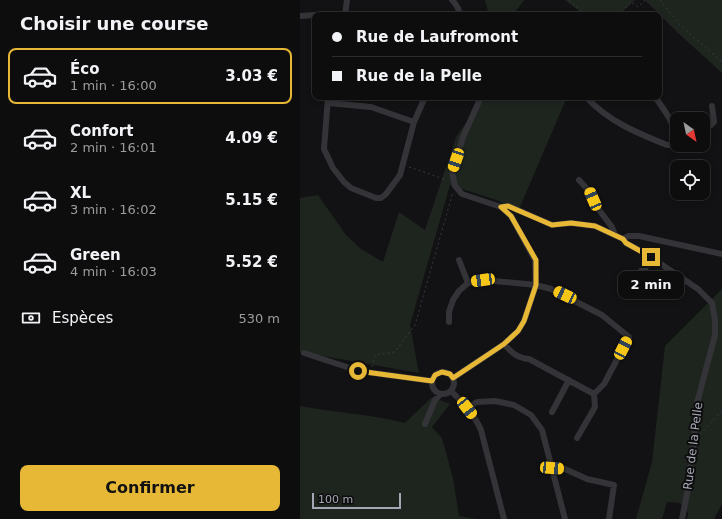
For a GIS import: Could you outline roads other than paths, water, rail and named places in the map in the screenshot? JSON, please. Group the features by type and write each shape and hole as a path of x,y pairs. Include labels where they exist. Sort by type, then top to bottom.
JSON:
{"street":[{"path":"346,12 347,0"},
{"path":"452,0 460,12"},
{"path":"300,16 312,15"},
{"path":"414,122 371,108 328,100 324,149 333,168 344,182 351,188 376,198 381,198 386,194 400,175 414,122 424,100"},
{"name":"Rue de la Pelle","path":"480,100 463,137 452,172 454,184 462,194 501,207 508,206 552,225 571,223 595,226 623,239 626,243 651,257 698,289 712,303 715,320 715,335 696,407 694,440 688,489 682,519"},
{"path":"588,100 594,107 613,120 637,133 670,145"},
{"path":"657,100 670,121"},
{"path":"710,126 714,122 712,106"},
{"path":"578,180 590,191 596,206 612,227 615,235"},
{"path":"453,378 504,344 518,331 524,321 536,285 536,260 511,216 501,207"},
{"path":"623,239 628,236 639,236 722,254"},
{"path":"641,271 645,269 651,257"},
{"path":"459,260 468,283"},
{"path":"449,322 449,312 453,300 459,291 468,283 483,280 536,285 551,289 602,315 629,337 604,384 594,394 595,407 577,438"},
{"path":"504,344 515,356 522,359 530,359 594,394"},
{"path":"304,353 371,374 410,377 432,381"},
{"path":"425,424 434,400 441,394 451,391 454,385 453,378 450,374 442,372 435,375 432,381 434,389 441,394"},
{"path":"552,412 569,380"},
{"path":"451,391 476,418 481,430 504,519"},
{"path":"467,408 477,402 495,401 514,406 531,415 542,430 565,519"},
{"path":"552,468 565,469 587,478 614,485 609,519"}]}
